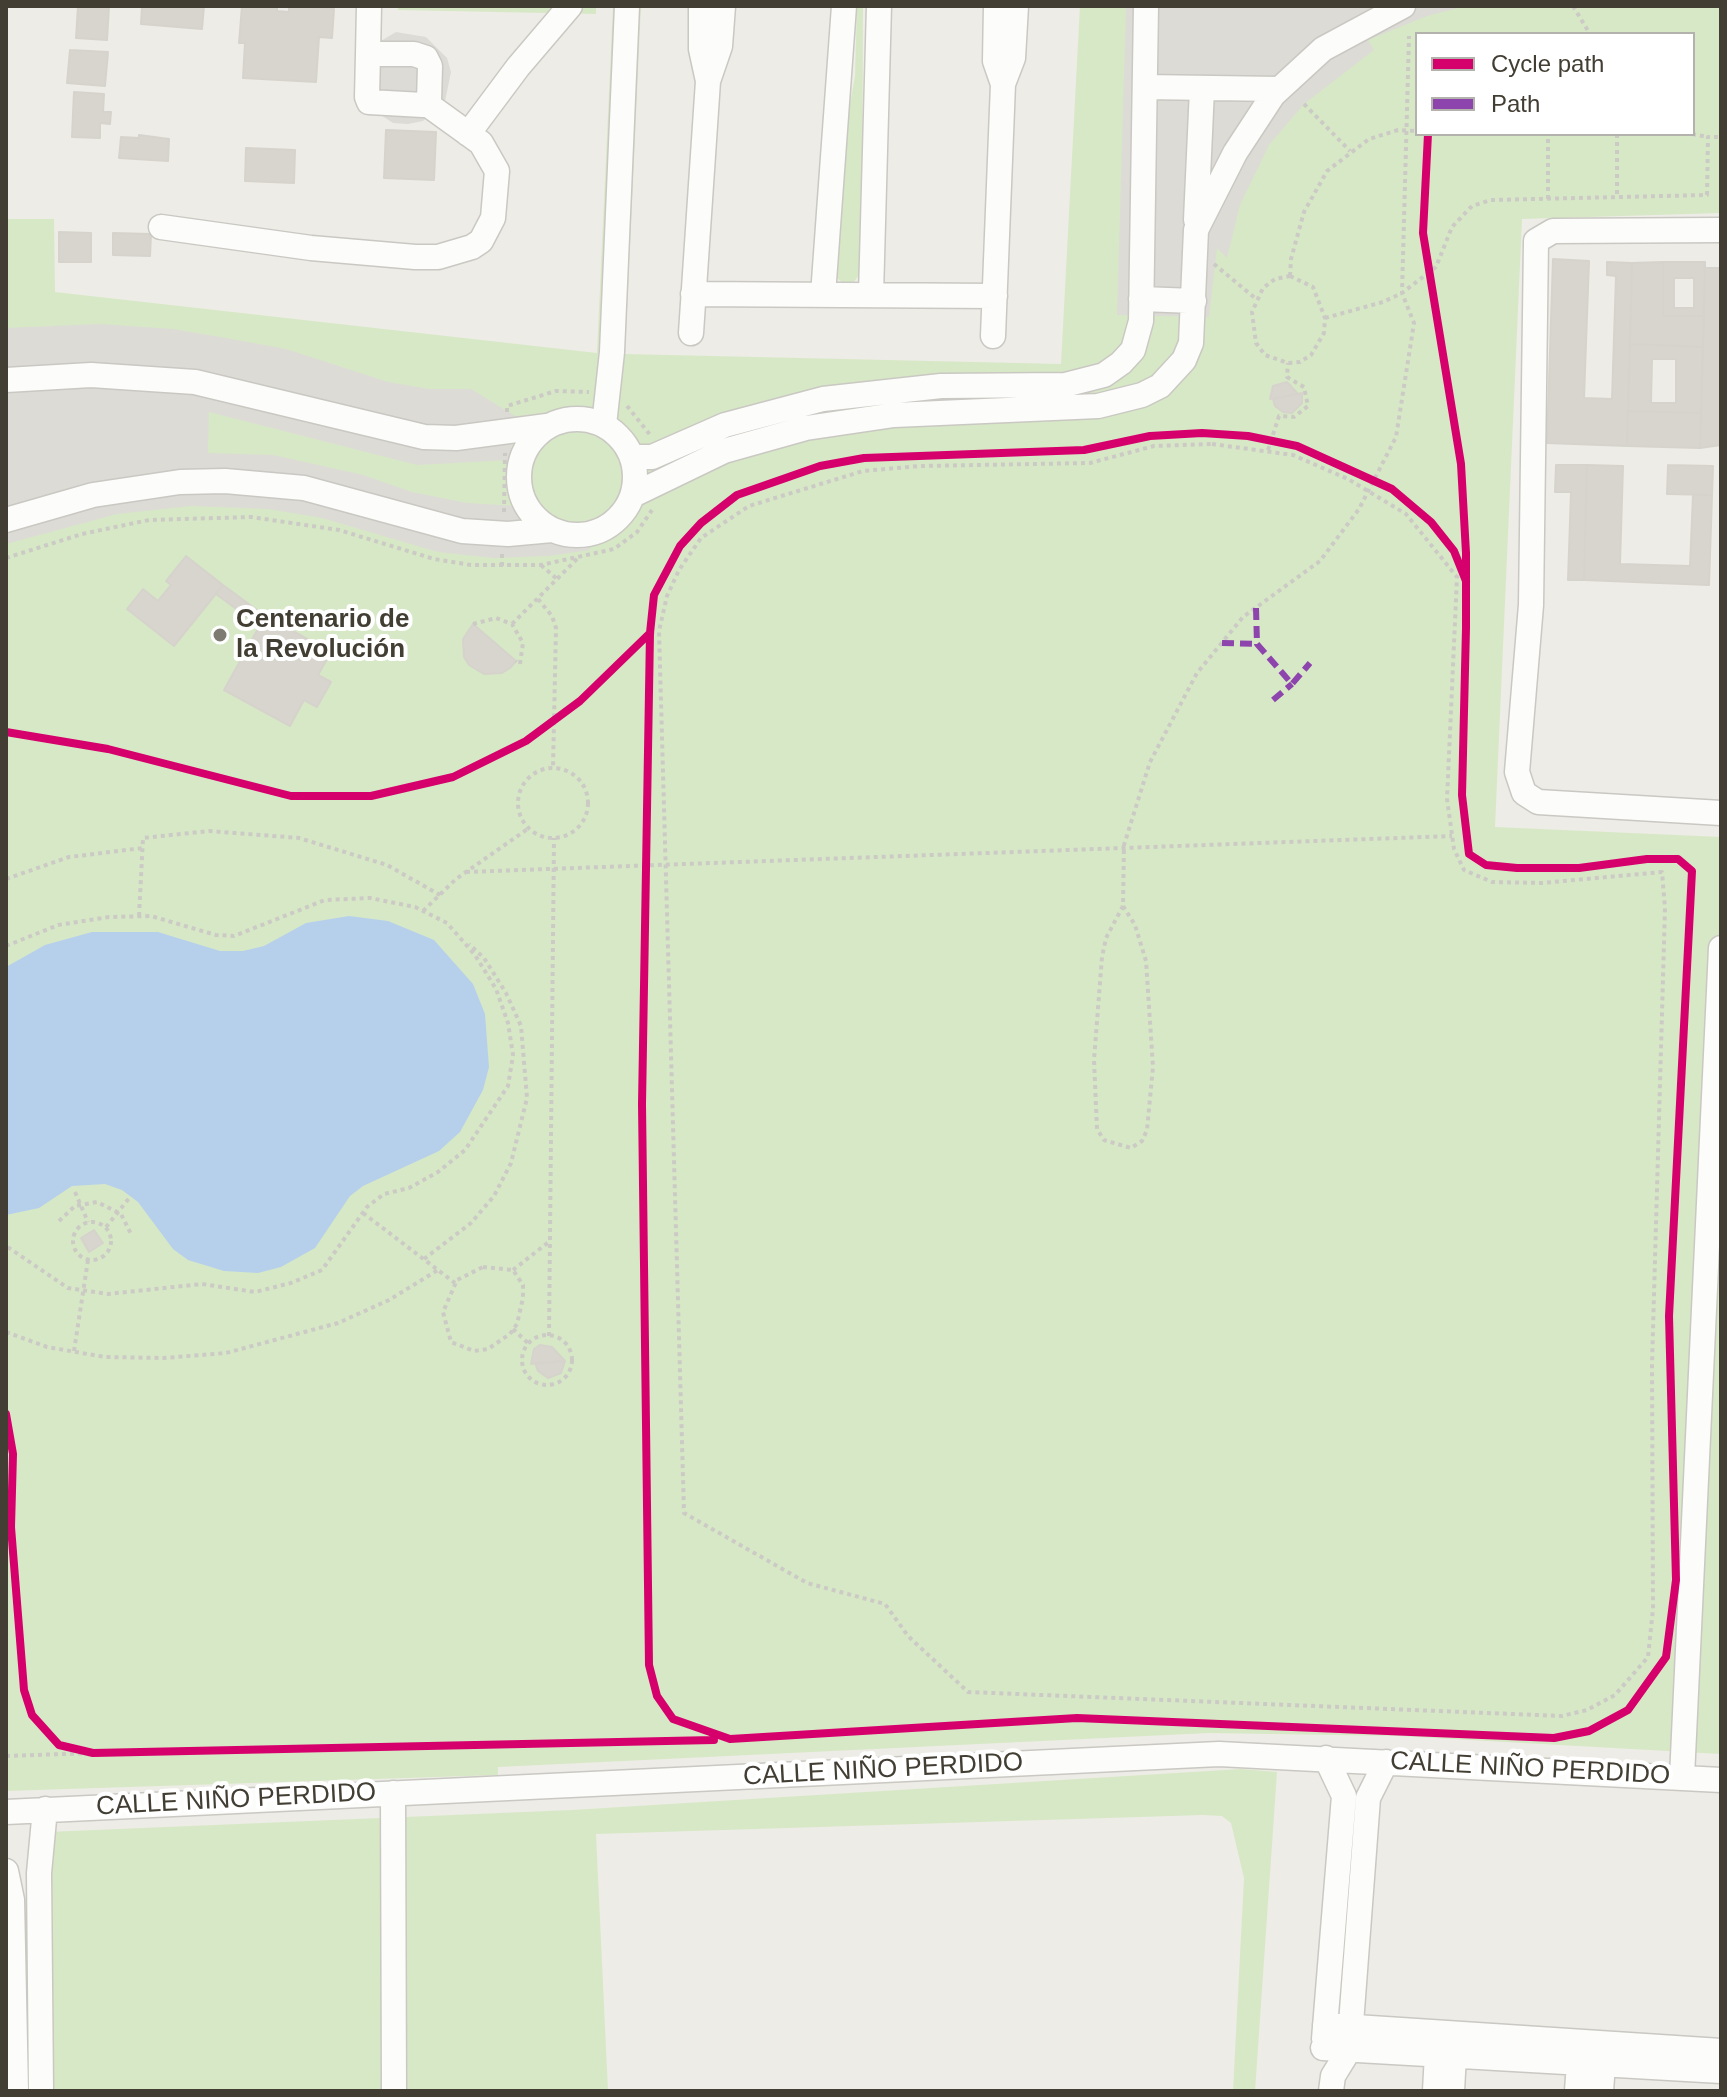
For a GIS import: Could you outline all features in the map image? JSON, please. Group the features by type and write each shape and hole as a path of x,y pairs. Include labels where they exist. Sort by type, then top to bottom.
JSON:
{"street":[{"path":"161,227 326,249 415,257 456,253 481,241 493,218 498,189 493,160 468,134 427,104 369,102 369,6"},
{"path":"468,134 518,67 570,6"},
{"path":"604,425 627,6"},
{"path":"701,6 701,49 708,81"},
{"path":"691,333 708,81 720,46 723,6"},
{"path":"823,295 844,6"},
{"path":"871,295 879,6"},
{"path":"996,6 995,61 1003,84"},
{"path":"993,336 1003,84 1013,58 1016,6"},
{"path":"632,457 659,455 725,425 823,399 927,387 1065,385 1104,375 1133,350 1139,336 1141,299 1146,6"},
{"path":"1196,240 1235,153 1279,89 1357,17 1403,6"},
{"path":"368,54 414,54 426,58 430,66 430,99 427,104"},
{"path":"1145,87 1279,89"},
{"path":"633,495 724,451 806,428 932,412 1072,409 1131,399 1160,386 1184,360 1194,326 1202,89"},
{"path":"1721,230 1553,231 1536,241 1531,605 1517,772 1524,793 1538,802 1721,813"},
{"path":"693,294 995,296"},
{"path":"1141,299 1194,301"},
{"path":"6,380 91,375 195,382 393,432 456,438 506,433 575,419 604,425 626,444 635,470 633,495 623,513 609,526 591,534 571,535 552,530 537,520 526,505 518,470 533,438 547,426"},
{"path":"6,520 105,493 180,482 225,481 304,488 424,523 503,534 552,530"},
{"path":"1682,1777 1721,948"},
{"name":"CALLE NIÑO PERDIDO","path":"6,1812 1219,1754 1721,1780"},
{"path":"1326,1758 1344,1796 1324,2036 1332,2084"},
{"path":"1332,2084 1350,2038 1368,1798 1386,1762"},
{"path":"393,1793 394,2091"},
{"path":"41,2091 39,1873 45,1809"},
{"path":"1341,1821 1366,1822"},
{"path":"6,1871 12,1900 16,2091"},
{"path":"1324,2036 1520,2048 1721,2051"},
{"path":"1350,2038 1445,2055 1520,2048 1591,2064 1721,2071"},
{"path":"1435,2091 1445,2055"},
{"path":"1445,2055 1452,2091"},
{"path":"1577,2091 1591,2064"},
{"path":"1591,2064 1601,2091"}],"path":[{"path":"1573,6 1589,32"},
{"path":"1123,906 1135,925 1146,961 1153,1067 1147,1130 1142,1141 1131,1148 1104,1140 1097,1129 1094,1060 1102,957 1106,938 1123,906 1124,845 1150,762 1197,673 1243,617 1320,561 1378,483 1396,437 1414,323 1402,293 1409,36"},
{"path":"1304,104 1351,151"},
{"path":"1290,276 1297,234 1314,189 1327,171 1369,139 1415,131"},
{"path":"1695,135 1708,137"},
{"path":"1548,136 1548,199"},
{"path":"1617,136 1617,197"},
{"path":"1196,240 1255,298"},
{"path":"1426,260 1430,287"},
{"path":"1290,276 1313,287 1325,318 1324,333 1311,355 1300,362 1288,363 1265,355 1256,343 1252,312 1255,298 1275,279 1290,276"},
{"path":"1269,445 1279,416 1294,417 1308,406 1304,387 1287,377 1288,363"},
{"path":"502,566 507,406 556,391 607,395 628,406 647,427 659,455"},
{"path":"1202,433 1217,434"},
{"path":"1150,436 1189,434"},
{"path":"1260,438 1269,445 1369,492 1406,514 1457,577 1447,799 1452,836 1464,870 1492,882 1542,883 1662,872 1665,908 1652,1365 1653,1609 1648,1657 1615,1695 1587,1710 1562,1716 968,1692 908,1636 885,1604 807,1583 684,1513 659,631 667,596 679,570 701,538 749,506 863,471 920,466 1090,463 1154,446 1269,445 1297,446 1378,483"},
{"path":"895,457 958,454"},
{"path":"6,558 82,534 149,520 251,517 339,530 434,559 502,566 541,565 614,549 637,532 653,509 661,481"},
{"path":"1408,503 1420,513"},
{"path":"690,534 701,523"},
{"path":"512,624 578,558"},
{"path":"1462,564 1466,581 1466,612"},
{"path":"541,565 557,579"},
{"path":"538,599 552,616 556,628 553,768"},
{"path":"649,679 653,607"},
{"path":"473,624 496,618 512,624 523,643 520,664 516,661"},
{"path":"545,728 563,714"},
{"path":"553,768 576,776 583,785 588,809 576,829 554,838 543,837 529,828 519,814 519,792 532,774 553,768"},
{"path":"423,911 466,872 529,828"},
{"path":"139,916 143,838 209,831 299,838 387,865 440,895"},
{"path":"466,872 1124,845 1452,836"},
{"path":"549,1336 554,838"},
{"path":"6,879 69,857 143,848"},
{"path":"646,880 647,849"},
{"path":"6,946 58,925 139,916 234,936 325,900 370,898 423,911 447,923 484,958 516,1015 527,1065 527,1098 511,1163 494,1196 471,1223 424,1259"},
{"path":"6,1246 68,1288 108,1294 202,1284 255,1292 291,1283 322,1270 363,1213 384,1194 409,1188 465,1150 508,1086 513,1055 508,1023 496,989 475,955 447,923"},
{"path":"75,1192 88,1222"},
{"path":"106,1227 130,1197"},
{"path":"59,1221 80,1204 97,1202 118,1212 131,1234"},
{"path":"363,1213 455,1283"},
{"path":"88,1222 106,1227 112,1238 109,1250 100,1258 88,1260 77,1253 73,1241 77,1228 88,1222"},
{"path":"513,1270 523,1285 521,1312 513,1329 488,1349 474,1351 451,1342 443,1312 455,1283 463,1274 483,1267 513,1270 550,1241"},
{"path":"74,1351 88,1260"},
{"path":"6,1332 105,1357 164,1358 226,1353 338,1323 389,1300 438,1270"},
{"path":"513,1329 529,1344"},
{"path":"6,1339 14,1335"},
{"path":"549,1336 565,1342 572,1357 568,1374 556,1384 540,1384 527,1375 522,1360 529,1344 549,1336"},
{"path":"59,1745 93,1753"},
{"path":"6,1756 108,1753"}],"green space":[{"path":"398,6 596,6 596,14 398,10"},
{"path":"613,6 641,6 625,354 1061,364 1080,6 1721,6 1721,213 1522,219 1495,827 1721,837 1721,1754 1398,1736 1209,1733 498,1767 498,1775 6,1791 6,219 54,219 55,292 597,353"},
{"path":"857,6 863,6 862,256 859,275 854,282 843,283 832,274 845,133 855,76"},
{"path":"1241,1769 1277,1772 1255,2091 1233,2091 1244,1878 1231,1823 1222,1816 1203,1815 596,1834 608,2091 50,2091 47,1832 572,1810"}],"shaded area":[{"path":"1126,6 1466,6 1427,16 1368,40 1374,50 1304,104 1269,145 1240,205 1227,258 1217,248 1209,317 1117,315"},
{"path":"396,32 426,37 447,58 451,72 445,101 423,121 393,123 367,106 369,48"},
{"path":"100,324 173,329 226,338 286,349 388,382 429,389 471,389 515,416 510,460 417,465 209,412 208,453 273,455 363,475 412,492 467,503 516,506 590,539 590,550 548,556 493,558 438,552 322,518 268,509 191,506 117,514 6,544 6,328"}],"water":[{"path":"349,916 388,921 434,940 473,984 485,1014 489,1067 483,1090 460,1132 439,1151 363,1186 350,1196 315,1248 281,1267 258,1273 224,1271 188,1260 173,1249 138,1202 122,1190 105,1184 72,1186 39,1208 6,1215 6,967 45,945 92,932 158,932 220,951 243,951 264,946 306,923"}],"building":[{"path":"78,6 109,6 107,40 76,38"},
{"path":"142,6 204,6 202,29 141,24"},
{"path":"242,6 277,6 277,11 289,12 289,6 334,9 332,38 319,37 316,82 243,78 245,43 239,43"},
{"path":"70,50 108,52 105,86 67,83"},
{"path":"74,92 104,94 103,112 111,112 110,124 100,123 100,138 72,137"},
{"path":"386,130 436,132 434,180 384,178"},
{"path":"139,135 169,139 168,161 119,158 121,137 139,138"},
{"path":"246,148 295,150 294,183 245,181"},
{"path":"59,232 91,233 91,262 59,262"},
{"path":"113,233 151,234 150,256 113,255"},
{"path":"1553,259 1589,261 1584,398 1612,399 1616,276 1607,275 1607,262 1632,263 1627,446 1547,443"},
{"path":"1663,262 1705,262 1704,316 1663,316","holes":["1674,278 1694,278 1694,308 1674,308"]},
{"path":"1663,262 1663,316 1704,316 1703,347 1630,344 1632,263"},
{"path":"1705,268 1721,268 1721,445 1700,448"},
{"path":"1630,344 1703,347 1701,413 1628,411","holes":["1652,359 1676,359 1676,403 1651,403"]},
{"path":"1287,382 1298,394 1270,399 1273,386"},
{"path":"1302,393 1302,403 1292,413 1283,412 1275,406 1273,399"},
{"path":"1628,411 1701,413 1700,448 1627,446"},
{"path":"1556,465 1587,465 1584,580 1568,580 1571,492 1555,492"},
{"path":"1587,465 1623,466 1620,564 1690,566 1693,495 1712,495 1709,585 1584,580"},
{"path":"1668,465 1713,466 1712,495 1667,494"},
{"path":"186,556 223,585 174,646 127,609 143,589 158,601 171,585 166,581"},
{"path":"223,585 265,616 259,626 216,594"},
{"path":"265,616 331,652 318,675 331,682 317,707 304,700 290,726 224,690"},
{"path":"473,624 516,661 510,668 502,673 484,674 469,665 464,657 463,639"},
{"path":"94,1230 103,1243 89,1252 81,1238"},
{"path":"540,1345 552,1347 565,1361 531,1364 534,1349"},
{"path":"565,1361 561,1373 548,1378 538,1371 535,1363"}],"marked path":[{"path":"1256,608 1257,644 1292,684 1310,663"},
{"path":"1222,643 1257,644"},
{"path":"1273,700 1292,684"}],"cycle path":[{"path":"1428,136 1423,233 1461,464 1466,581"},
{"path":"1202,433 1248,436 1297,446 1392,489 1431,522 1454,551 1466,581 1462,795 1469,854 1486,865 1517,868 1579,868 1647,859 1678,859 1692,871 1669,1316 1676,1580 1666,1657 1628,1710 1589,1731 1554,1738 1077,1718 730,1739 673,1719 657,1696 649,1665 642,1104 650,633 654,595 680,546 701,523 737,495 820,466 864,458 1084,450 1150,436 1202,433"},
{"path":"6,732 108,749 291,796 371,796 453,777 526,741 580,701 650,633"},
{"path":"6,1414 13,1454 11,1527 24,1690 32,1715 59,1745 93,1753 714,1740"}],"place":[{"name":"Centenario de la Revolución","path":"220,635"}]}
